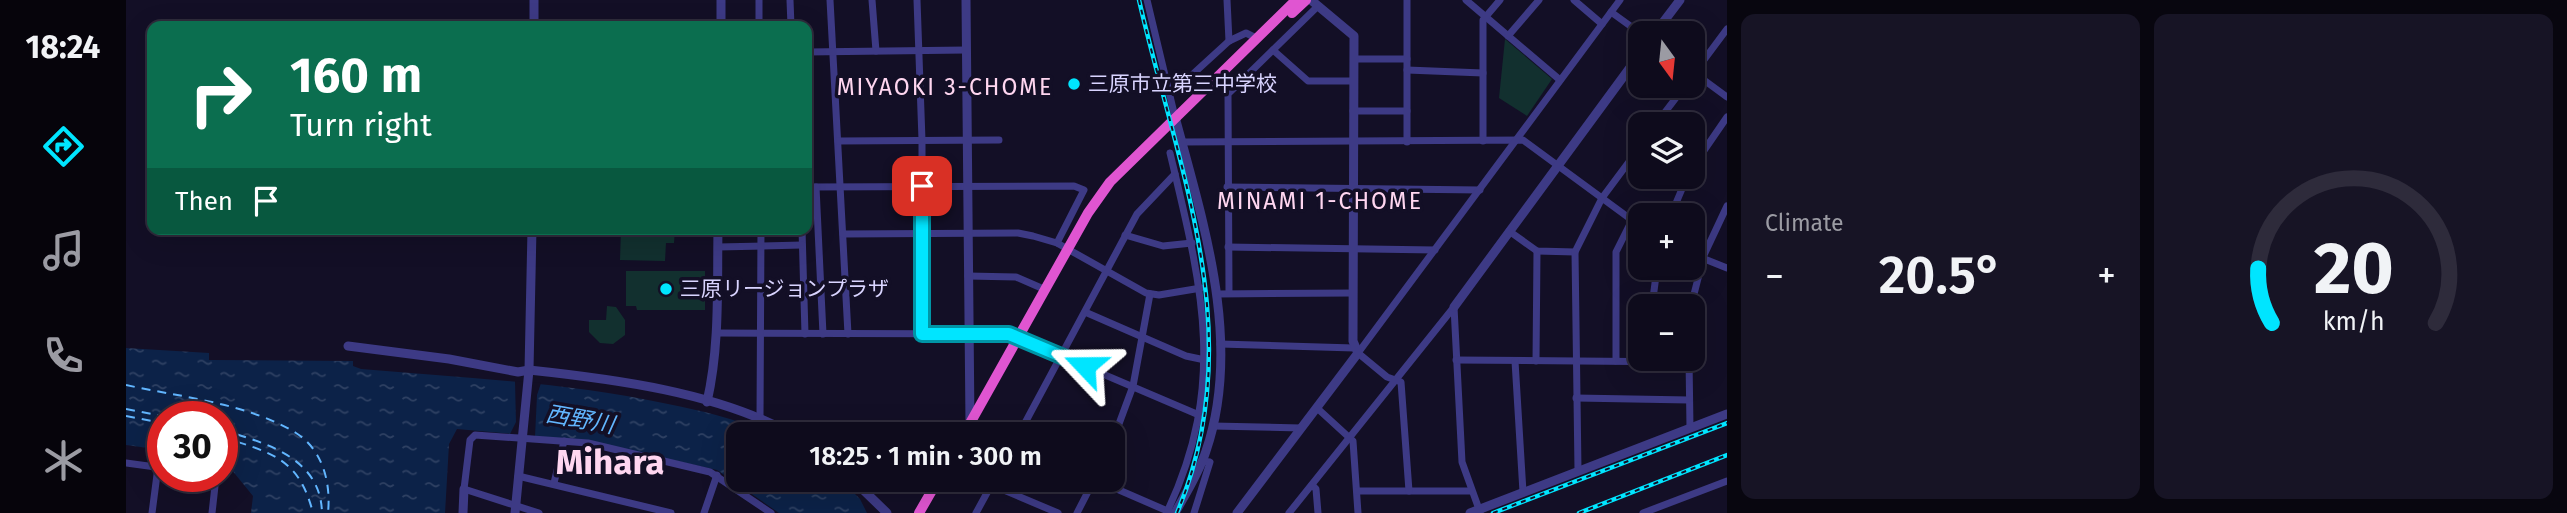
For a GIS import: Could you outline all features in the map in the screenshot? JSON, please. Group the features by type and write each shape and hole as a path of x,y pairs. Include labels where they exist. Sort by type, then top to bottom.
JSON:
{"highway":[{"path":"971,422 1067,251 1110,182 1296,0"},
{"path":"1175,117 1311,2"},
{"path":"919,513 931,492"}],"street":[{"path":"534,0 534,21"},
{"path":"721,0 721,21"},
{"path":"759,0 759,21"},
{"path":"790,0 792,21"},
{"path":"830,0 848,334"},
{"path":"872,0 876,51"},
{"path":"917,0 921,51 922,334"},
{"path":"966,0 969,186 967,422"},
{"path":"1147,0 1217,294 1220,344 1213,426 1202,461 1172,512"},
{"path":"1227,0 1229,41"},
{"path":"1407,0 1407,142"},
{"path":"1466,0 1560,80"},
{"path":"1483,141 1486,17 1500,0"},
{"path":"1508,36 1539,0"},
{"path":"1574,0 1602,24"},
{"path":"1237,513 1620,0"},
{"path":"1664,21 1679,0"},
{"path":"1229,292 1228,94 1273,50 1311,2 1354,36 1353,293 1356,351"},
{"path":"1611,12 1628,24"},
{"path":"1705,57 1727,29"},
{"path":"1170,94 1229,41 1245,33 1256,38"},
{"path":"812,52 966,50"},
{"path":"1273,50 1308,81 1353,81"},
{"path":"1354,59 1407,59"},
{"path":"1407,70 1483,73"},
{"path":"1289,513 1454,307 1628,70"},
{"path":"1705,81 1727,97"},
{"path":"1665,112 1676,98"},
{"path":"1353,111 1407,111"},
{"path":"1705,149 1727,117"},
{"path":"1182,142 1518,139 1628,217"},
{"path":"838,141 999,140"},
{"path":"1170,153 1201,288 1205,360 1199,415 1172,512"},
{"path":"1578,470 1575,252 1602,198 1628,163"},
{"path":"1025,422 1137,214 1175,174"},
{"path":"812,187 1074,186 1084,190 1057,243"},
{"path":"816,187 823,334"},
{"path":"1227,187 1480,190"},
{"path":"1705,255 1727,206"},
{"path":"1616,361 1616,252 1628,228"},
{"path":"1509,231 1536,251 1575,252"},
{"path":"842,234 1018,233 1057,243 1067,251 1150,294 1201,288"},
{"path":"515,509 529,370 532,235"},
{"path":"707,402 713,378 716,333 718,235"},
{"path":"760,418 761,235"},
{"path":"802,235 806,334"},
{"path":"1125,235 1163,246 1192,243"},
{"path":"718,247 802,245"},
{"path":"1228,247 1434,250"},
{"path":"1536,251 1536,361"},
{"path":"1705,260 1727,268"},
{"path":"968,276 1016,277 1045,290"},
{"path":"1217,294 1353,293"},
{"path":"1120,422 1133,386 1144,339 1150,294"},
{"path":"1454,307 1462,462 1477,512 1578,470 1727,414"},
{"path":"1085,312 1186,356 1205,360"},
{"path":"716,333 968,334 1020,337 1199,415"},
{"path":"1220,344 1356,351 1387,377 1401,382 1409,491"},
{"path":"348,346 519,372 529,370 599,378 707,402 768,422"},
{"path":"1456,360 1628,361"},
{"path":"1515,361 1523,492"},
{"path":"1689,371 1690,428"},
{"path":"1576,398 1689,400"},
{"path":"1317,408 1353,441 1358,513"},
{"path":"1213,426 1301,428"},
{"path":"463,513 470,440 475,435 522,436 588,443 717,475 767,512"},
{"path":"554,483 564,441"},
{"path":"1194,513 1210,462 1202,461"},
{"path":"126,463 147,466"},
{"path":"704,513 717,475"},
{"path":"518,476 671,513"},
{"path":"1643,513 1727,481"},
{"path":"1312,485 1316,489 1318,513"},
{"path":"464,488 515,509 538,513"},
{"path":"1357,491 1471,491"},
{"path":"152,513 156,492"},
{"path":"212,513 214,492"},
{"path":"865,492 887,513"},
{"path":"976,513 988,492"},
{"path":"1014,492 1058,513"},
{"path":"1077,513 1088,492"},
{"path":"1124,492 1172,512"}],"green space":[{"path":"1505,39 1552,79 1527,116 1499,98"},
{"path":"621,235 675,235 674,243 666,243 665,261 620,260"},
{"name":"三原リージョンプラザ","path":"626,271 705,271 705,310 637,310 636,306 626,306"},
{"path":"607,306 616,307 625,320 625,335 613,344 600,343 589,332 589,320 606,320"}],"water":[{"name":"西野川","path":"126,348 209,353 209,360 353,361 353,366 361,369 554,386 630,397 738,422 726,422 726,476 717,470 589,441 457,429 449,444 445,513 251,513 253,496 238,478 238,401 147,401 147,448 126,445"},
{"path":"749,492 853,492 867,513 779,513"}],"pier":[{"path":"515,381 541,383 537,395 535,436 510,434 516,422"}],"ferry route":[{"path":"126,385 235,408 296,433 313,448 319,458 328,490 328,513"},
{"path":"126,409 147,413"},
{"path":"126,416 147,420"},
{"path":"238,435 273,447 302,466 319,494 322,513"},
{"path":"238,442 281,460 291,469 300,480 313,513"}],"railway":[{"path":"1139,0 1188,192 1201,256 1208,319 1208,383 1198,448 1177,513"},
{"path":"1493,513 1727,423"},
{"path":"1579,513 1727,455"}],"place":[{"name":"三原市立第三中学校","path":"1074,84"},
{"name":"三原リージョンプラザ","path":"666,289"}],"district":[{"name":"MIYAOKI 3-CHOME","path":"945,87"},
{"name":"MINAMI 1-CHOME","path":"1320,201"},
{"name":"Mihara","path":"610,462"}],"route":[{"path":"922,186 922,334 1009,334 1085,366"}]}
